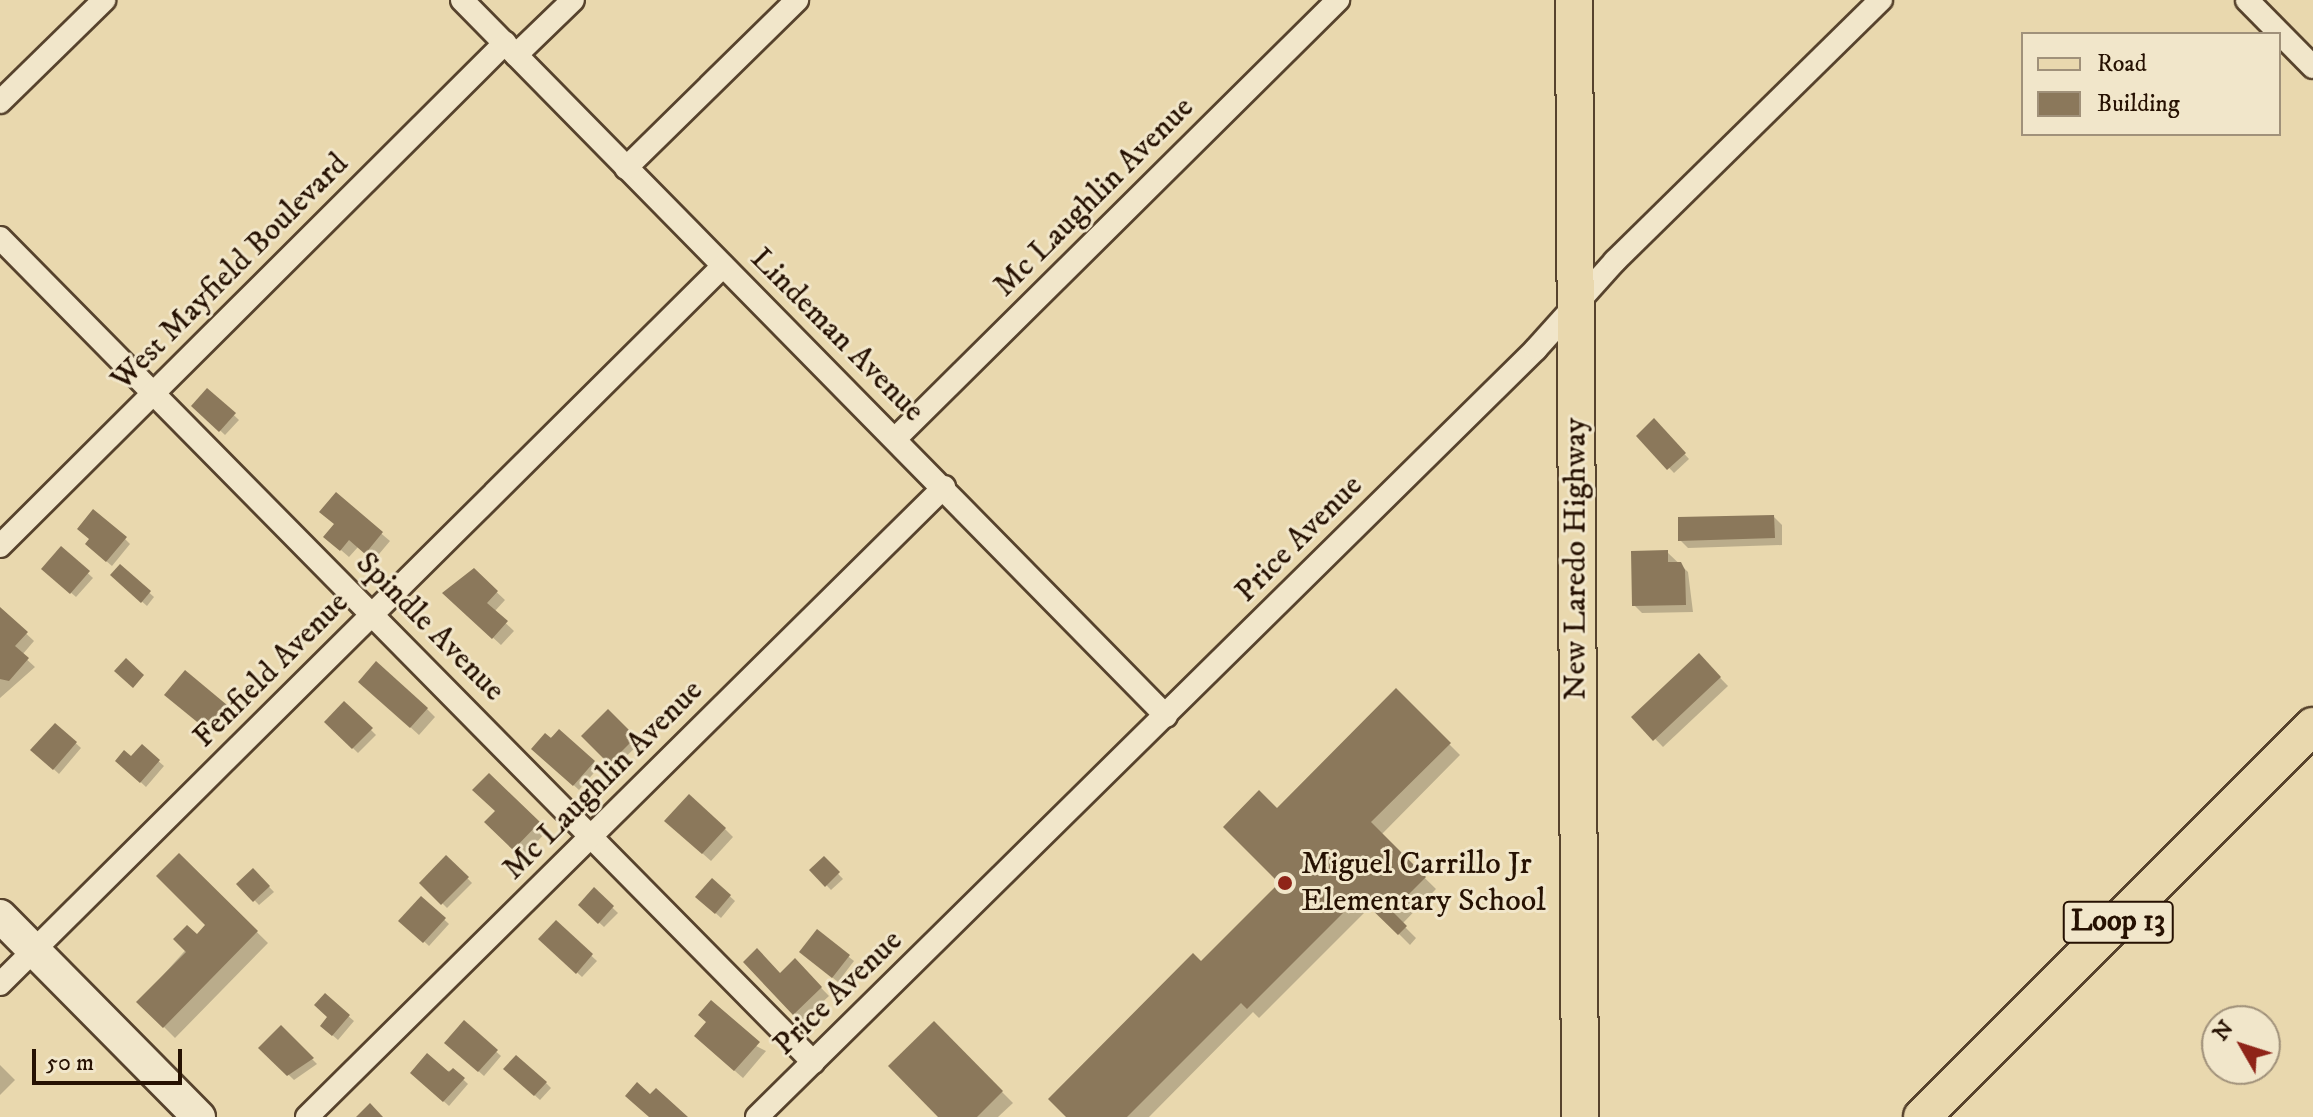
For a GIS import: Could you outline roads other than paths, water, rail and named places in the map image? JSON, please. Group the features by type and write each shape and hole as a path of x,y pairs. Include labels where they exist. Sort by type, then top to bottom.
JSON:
{"main road":[{"name":"New Laredo Highway","path":"1574,0 1580,1117"},
{"name":"Loop 13","path":"1922,1117 2313,726"},
{"path":"0,916 199,1117"}],"street":[{"path":"0,102 104,0"},
{"name":"Lindeman Avenue","path":"462,0 1166,716"},
{"name":"West Mayfield Boulevard","path":"0,546 153,393 511,49 573,0"},
{"path":"626,168 797,0"},
{"name":"Mc Laughlin Avenue","path":"895,439 1338,0"},
{"name":"Price Avenue","path":"757,1117 1166,716 1881,0"},
{"path":"2247,0 2279,32"},
{"path":"2281,35 2313,67"},
{"name":"Spindle Avenue","path":"0,238 813,1062"},
{"name":"Fenfield Avenue","path":"0,984 723,266"},
{"name":"Mc Laughlin Avenue","path":"307,1117 944,487"}],"place":[{"name":"Miguel Carrillo Jr Elementary School","path":"1285,883"}]}
